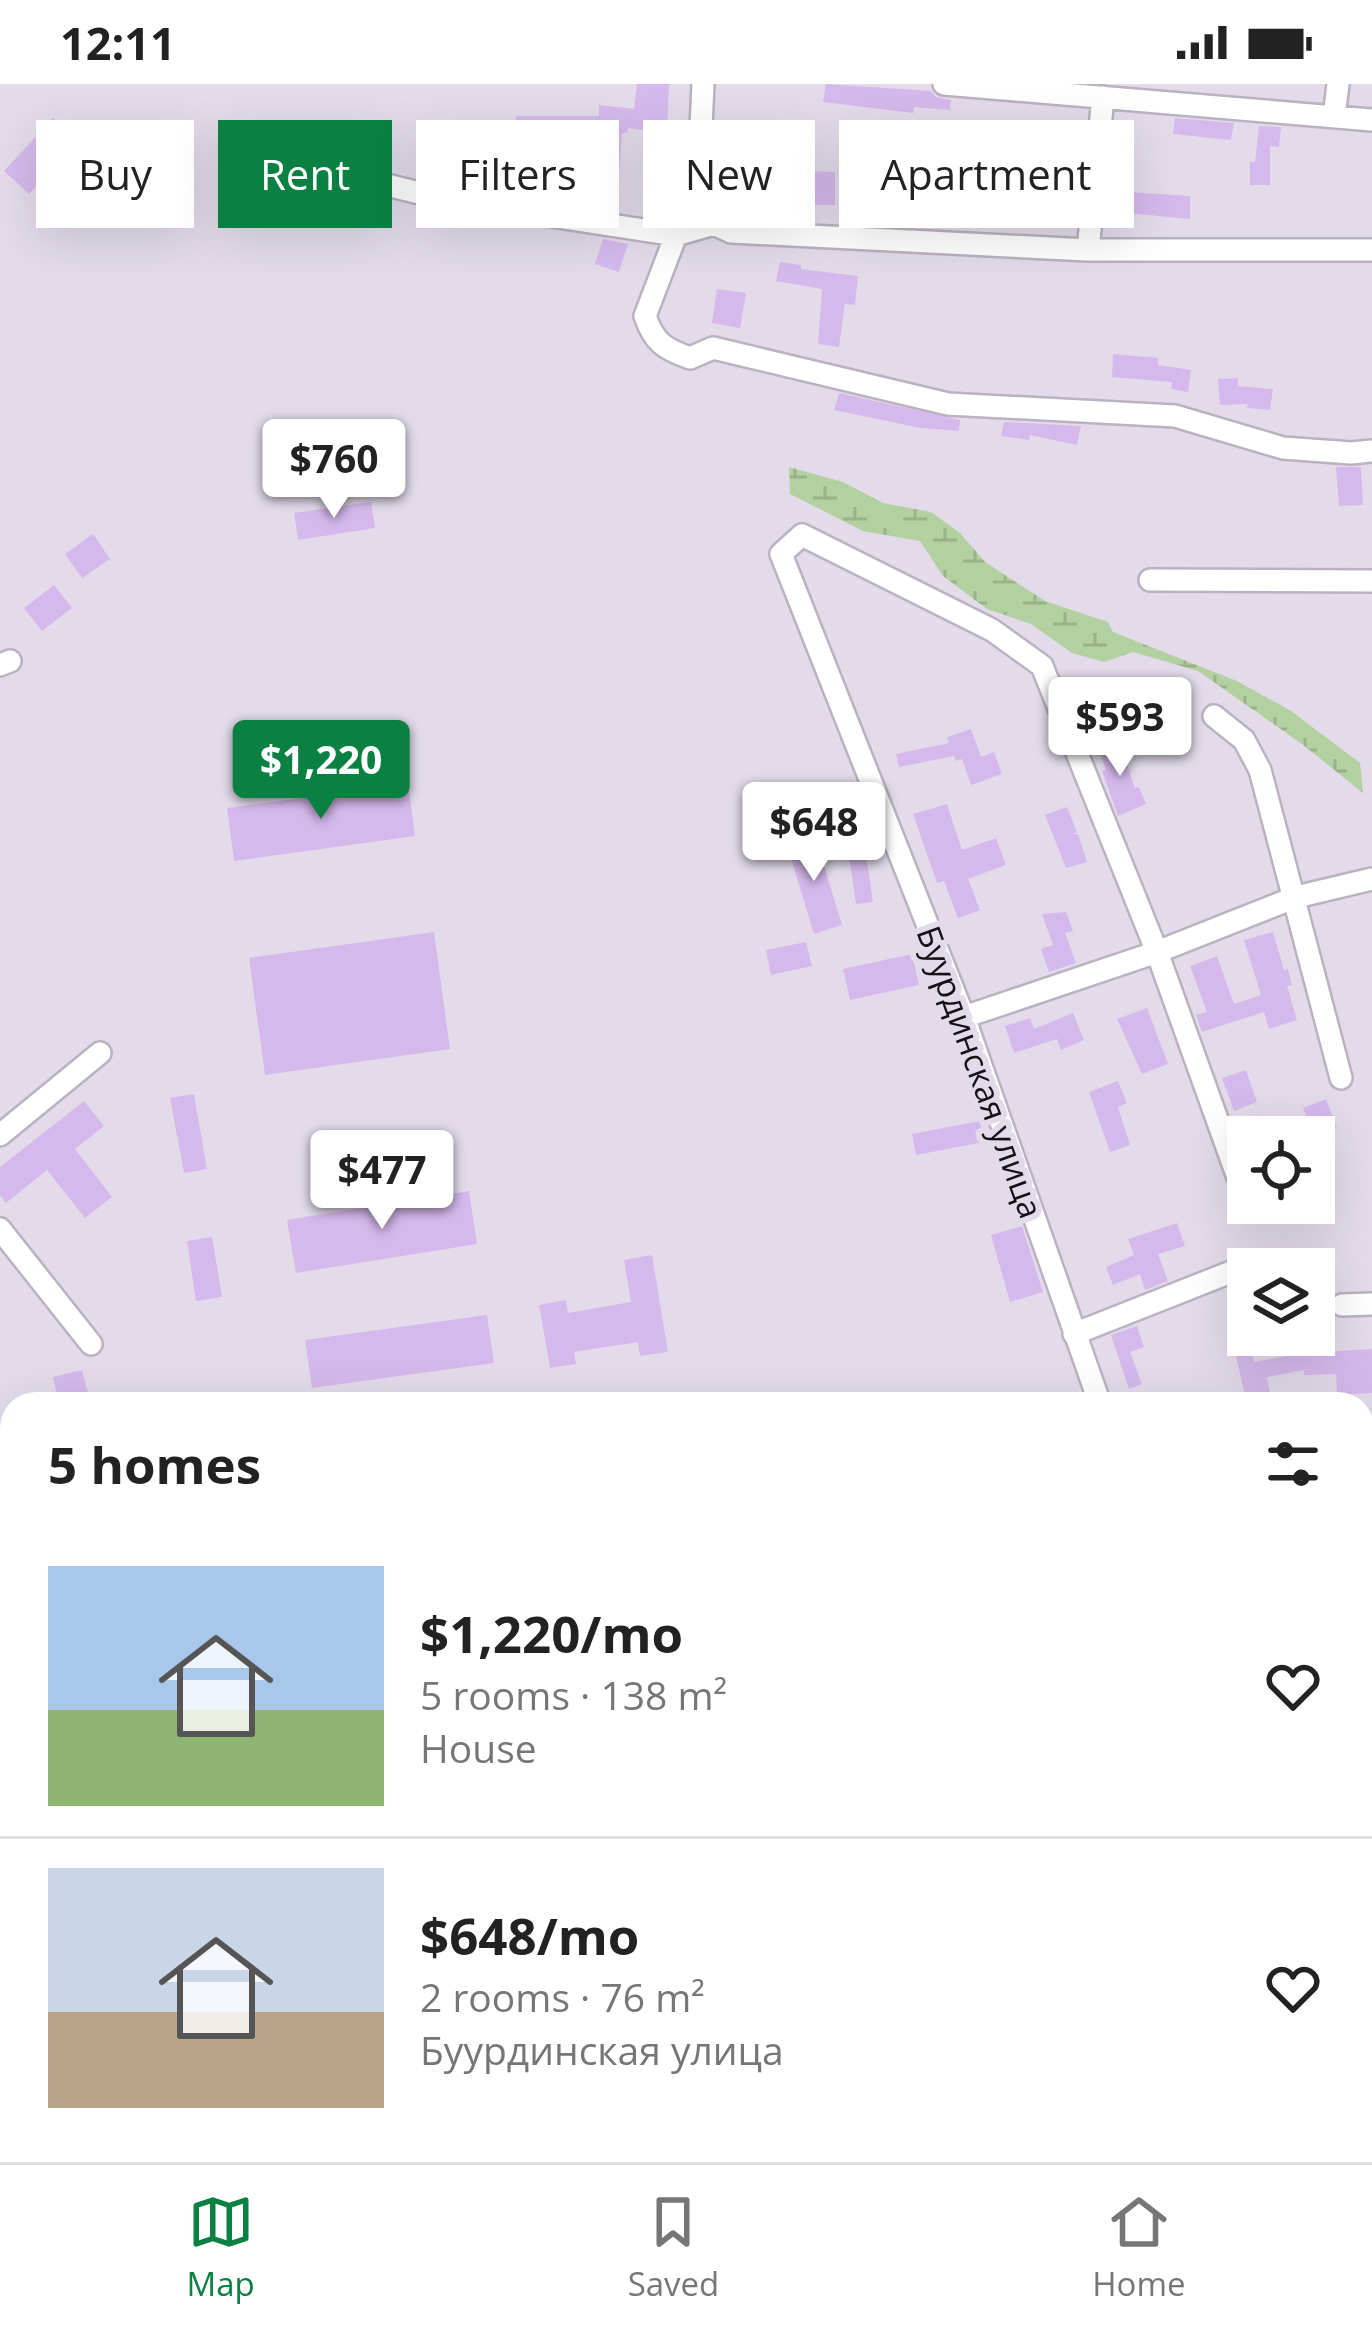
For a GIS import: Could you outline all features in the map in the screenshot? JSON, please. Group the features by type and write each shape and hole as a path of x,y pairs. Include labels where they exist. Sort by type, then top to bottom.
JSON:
{"street":[{"path":"701,120 703,84"},
{"path":"944,84 1043,88 1103,98 1182,94 1372,120"},
{"path":"1334,117 1338,84"},
{"path":"1088,250 1103,98"},
{"path":"619,226 676,235 700,228"},
{"path":"722,228 1088,250 1372,250"},
{"path":"676,235 645,316 653,339 690,358 713,348 948,404 1175,416 1283,448 1372,451"},
{"name":"Буурдинская улица","path":"1096,1392 964,1017 781,554 802,535 992,630 1042,666 1157,952"},
{"path":"1150,580 1372,581"},
{"path":"1214,716 1244,740 1260,770 1341,1078"},
{"path":"964,1017 1157,952 1296,897 1372,880"},
{"path":"1157,952 1227,1147"},
{"path":"0,1135 100,1053"},
{"path":"0,1229 91,1344"},
{"path":"1074,1334 1227,1274"},
{"path":"1342,1305 1372,1304"}],"green space":[{"path":"789,467 843,482 883,503 931,512 960,533 985,562 1045,601 1108,622 1113,632 1237,681 1291,711 1360,763 1363,793 1198,671 1133,652 1104,662 1072,653 1031,624 987,609 943,576 920,541 863,531 790,494"}],"building":[{"path":"637,84 669,84 668,120 643,120 643,130 628,128 622,133 619,172 619,120 516,120 516,116 599,116 599,105 634,109"},
{"path":"826,84 931,91 951,100 950,110 914,107 913,113 823,102"},
{"path":"1175,118 1234,123 1231,140 1173,134"},
{"path":"1259,126 1281,127 1279,147 1270,146 1270,185 1250,185"},
{"path":"36,136 36,186 29,194 4,171"},
{"path":"815,171 835,172 835,205 815,205"},
{"path":"1134,192 1190,196 1190,219 1134,214"},
{"path":"603,239 628,244 619,272 595,264"},
{"path":"780,262 858,276 855,305 845,304 839,347 818,344 822,289 776,281"},
{"path":"717,289 746,293 740,328 712,323"},
{"path":"1113,354 1158,358 1158,365 1191,370 1188,392 1171,389 1172,382 1112,377"},
{"path":"1238,378 1238,386 1273,389 1270,410 1247,408 1248,404 1220,405 1218,379"},
{"path":"839,393 960,420 959,431 834,410"},
{"path":"1004,422 1081,426 1077,445 1030,435 1029,440 1001,436"},
{"path":"1336,467 1361,467 1363,505 1339,506"},
{"path":"371,502 375,528 298,540 294,513"},
{"path":"93,534 110,559 82,578 65,554"},
{"path":"54,585 72,608 42,631 24,608"},
{"path":"971,729 981,757 994,752 1002,774 971,785 962,759 956,761 954,756 899,767 896,754 949,743 947,737"},
{"path":"1118,739 1135,788 1139,787 1146,804 1118,816 1098,747"},
{"path":"408,784 415,836 234,861 227,808"},
{"path":"947,804 962,850 996,838 1006,865 968,879 980,910 958,918 944,881 937,883 913,814"},
{"path":"1067,807 1077,832 1072,834 1078,834 1087,862 1066,868 1045,815"},
{"path":"814,833 842,925 814,934 786,842"},
{"path":"864,841 873,902 856,904 847,843"},
{"path":"1066,912 1073,931 1065,933 1076,963 1049,972 1041,949 1053,945 1042,914"},
{"path":"434,932 450,1049 265,1075 249,958"},
{"path":"1273,932 1284,970 1288,969 1292,985 1287,986 1297,1020 1269,1029 1264,1012 1202,1032 1196,1015 1207,1012 1190,966 1217,956 1234,1004 1261,995 1244,940"},
{"path":"806,942 812,966 771,975 766,950"},
{"path":"912,954 919,985 850,1000 843,969"},
{"path":"1147,1008 1168,1064 1142,1074 1117,1019"},
{"path":"1073,1013 1084,1040 1061,1050 1057,1039 1014,1053 1005,1026 1030,1018 1034,1029"},
{"path":"1246,1070 1257,1102 1234,1111 1222,1078"},
{"path":"1118,1081 1127,1103 1118,1107 1130,1145 1110,1152 1089,1092"},
{"path":"194,1094 207,1169 184,1173 170,1098"},
{"path":"1326,1099 1332,1116 1306,1116 1303,1108"},
{"path":"84,1101 104,1126 75,1149 112,1197 85,1218 47,1170 6,1203 0,1195 0,1167"},
{"path":"980,1121 984,1142 916,1155 912,1134"},
{"path":"469,1191 477,1244 296,1273 287,1220"},
{"path":"1177,1223 1185,1246 1158,1254 1168,1281 1145,1290 1140,1274 1113,1285 1106,1267 1134,1255 1128,1239"},
{"path":"1022,1226 1043,1292 1010,1302 991,1235"},
{"path":"212,1237 222,1297 196,1301 187,1241"},
{"path":"652,1255 668,1352 640,1356 638,1342 574,1352 576,1364 550,1368 539,1305 566,1300 568,1313 631,1302 624,1260"},
{"path":"487,1315 494,1363 312,1388 305,1340"},
{"path":"1137,1326 1144,1347 1130,1352 1142,1384 1129,1389 1111,1335"},
{"path":"1372,1349 1372,1392 1337,1392 1336,1374 1304,1375 1304,1370 1267,1377 1270,1392 1244,1392 1236,1356 1253,1356 1254,1362"},
{"path":"82,1370 88,1392 56,1392 53,1377"}]}
